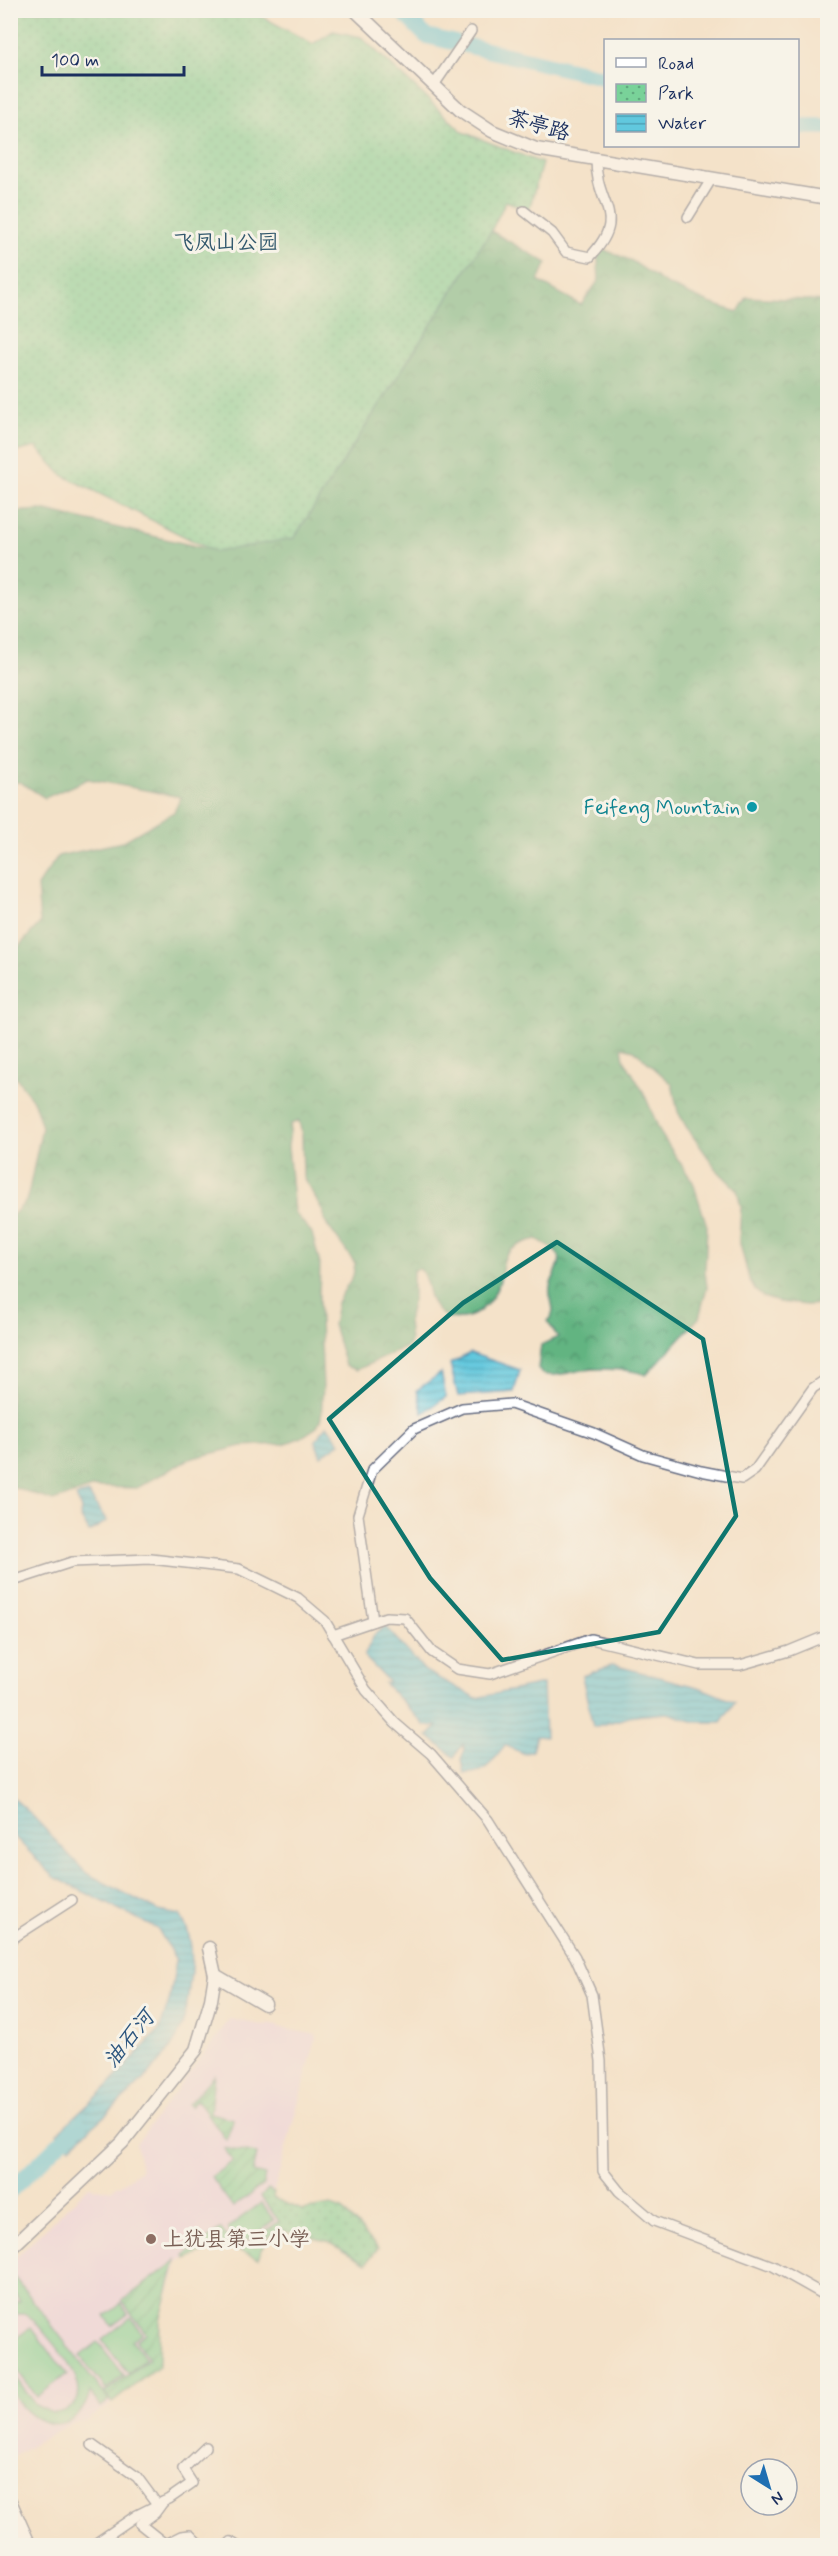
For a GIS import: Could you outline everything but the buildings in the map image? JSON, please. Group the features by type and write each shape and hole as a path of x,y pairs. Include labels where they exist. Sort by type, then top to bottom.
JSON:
{"street":[{"name":"茶亭路","path":"355,10 460,110 492,131 536,149 828,198"},
{"path":"434,85 471,31"},
{"path":"524,211 552,233 566,252 590,257 601,245 610,229 610,214 604,205 595,177 596,158"},
{"path":"688,217 712,178"},
{"path":"372,1621 358,1515 372,1470 414,1430 462,1408 511,1404 594,1433 643,1455 701,1471 742,1479 755,1470 813,1388 828,1378"},
{"path":"10,1582 72,1562 151,1559 239,1569 298,1598 325,1622 366,1690 395,1723 431,1754 488,1820 575,1957 592,1995 601,2061 603,2171 619,2191 654,2222 773,2266 828,2297"},
{"path":"333,1635 386,1617 405,1618 432,1652 457,1669 490,1674 591,1639 699,1665 740,1665 789,1651 828,1635"},
{"path":"10,1940 72,1900"},
{"path":"10,2249 122,2143 196,2050 212,2000 215,1975 209,1948"},
{"path":"215,1975 265,2004"},
{"path":"92,2445 137,2477 160,2503"},
{"path":"92,2546 192,2483 183,2469 206,2447"},
{"path":"10,2501 30,2546"},
{"path":"160,2503 155,2513 140,2524 166,2545 181,2536 190,2535 201,2546"},
{"path":"227,2546 231,2542 237,2546"}],"highlighted area":[{"path":"557,1242 703,1339 736,1516 659,1632 502,1660 430,1578 329,1419 463,1303"}],"shaded area":[{"name":"上犹县第三小学","path":"230,2019 267,2026 268,2023 278,2025 278,2028 317,2035 272,2198 302,2210 331,2205 342,2209 378,2248 366,2263 327,2241 279,2230 268,2237 258,2258 223,2244 178,2262 160,2321 159,2366 88,2421 72,2423 11,2457 11,2262 89,2186 111,2191 141,2170 136,2144"}],"green space":[{"name":"飞凤山公园","path":"11,11 257,11 257,14 313,44 333,31 361,37 463,132 542,163 529,210 506,201 491,231 294,538 215,552 62,475 36,447 11,453"},
{"path":"491,231 547,263 538,281 581,305 599,280 597,247 632,261 666,284 709,303 738,312 747,297 827,301 827,1304 806,1305 778,1302 763,1297 755,1290 749,1279 739,1240 741,1206 737,1190 718,1171 687,1128 678,1112 672,1084 634,1050 622,1047 624,1059 644,1093 661,1134 693,1182 707,1226 705,1271 707,1287 699,1318 646,1375 633,1371 607,1369 584,1370 558,1375 542,1374 538,1369 541,1345 558,1337 547,1321 553,1313 550,1287 560,1259 555,1251 537,1239 521,1244 508,1253 504,1259 495,1293 476,1314 463,1318 447,1317 441,1314 434,1307 420,1269 413,1270 413,1299 408,1321 410,1341 408,1346 357,1370 345,1366 333,1325 337,1302 353,1276 355,1263 325,1222 323,1211 303,1177 302,1135 299,1121 291,1124 288,1146 294,1212 312,1233 320,1264 319,1297 323,1387 321,1418 317,1427 302,1437 284,1444 242,1446 189,1459 137,1488 95,1487 53,1501 11,1486 10,1332 19,1318 11,1289 11,1217 27,1200 42,1127 34,1102 11,1070 11,955 40,923 37,886 58,856 122,842 174,812 181,797 88,779 45,798 20,782 11,783 11,512 42,510 208,549 294,538"},
{"path":"214,2075 210,2113 234,2119 226,2140 197,2100 190,2107 188,2104"},
{"path":"224,2148 257,2154 253,2172 265,2175 263,2185 233,2207 211,2177 233,2161"},
{"path":"268,2189 274,2192 273,2198 302,2210 331,2205 342,2209 378,2248 366,2263 327,2241 279,2230 268,2237 258,2258 239,2251 279,2221 261,2197"},
{"path":"261,2203 274,2220 240,2246 227,2228"},
{"path":"221,2229 239,2251 223,2244 186,2259 184,2255"},
{"path":"176,2261 160,2321 159,2366 112,2403 104,2393 149,2359 136,2341 146,2333 122,2301"},
{"path":"15,2277 109,2400 101,2406 90,2392 85,2405 69,2421 59,2424 48,2423 28,2412 10,2390 11,2371 35,2405 52,2413 62,2412 71,2407 76,2402 79,2392 72,2370 33,2319 24,2314 11,2314 11,2303 20,2301 11,2288 11,2281"},
{"path":"121,2304 128,2314 112,2326 105,2316"},
{"path":"131,2317 142,2333 132,2341 146,2359 128,2373 102,2340"},
{"path":"31,2327 67,2374 37,2397 11,2362 11,2342"},
{"path":"98,2342 124,2375 106,2389 80,2356"}],"water":[{"path":"470,1353 520,1370 514,1392 458,1396 450,1364"},
{"path":"441,1373 446,1397 423,1413 417,1390"},
{"path":"327,1425 340,1443 321,1456 315,1441"},
{"path":"88,1493 107,1521 89,1532 80,1516 81,1509 76,1496"},
{"path":"385,1626 425,1671 476,1698 543,1684 545,1737 536,1736 532,1751 524,1754 505,1745 488,1766 478,1772 464,1773 461,1759 465,1750 463,1744 454,1757 428,1736 438,1726 425,1726 384,1683 389,1682 364,1656 374,1635"},
{"path":"613,1665 701,1688 735,1702 721,1722 695,1722 668,1713 633,1716 593,1727 582,1676"},
{"path":"11,1796 86,1873 159,1911 180,1915 190,1939 192,1964 190,1981 181,2029 174,2043 139,2084 70,2147 57,2133 102,2092 160,2029 170,1998 176,1960 158,1929 54,1877 11,1833"}],"waterway":[{"path":"400,10 426,36 604,78"},
{"path":"799,127 828,127"},
{"name":"油石河","path":"10,2191 79,2124"}],"place":[{"name":"Feifeng Mountain","path":"752,807"},
{"name":"上犹县第三小学","path":"151,2239"}]}
